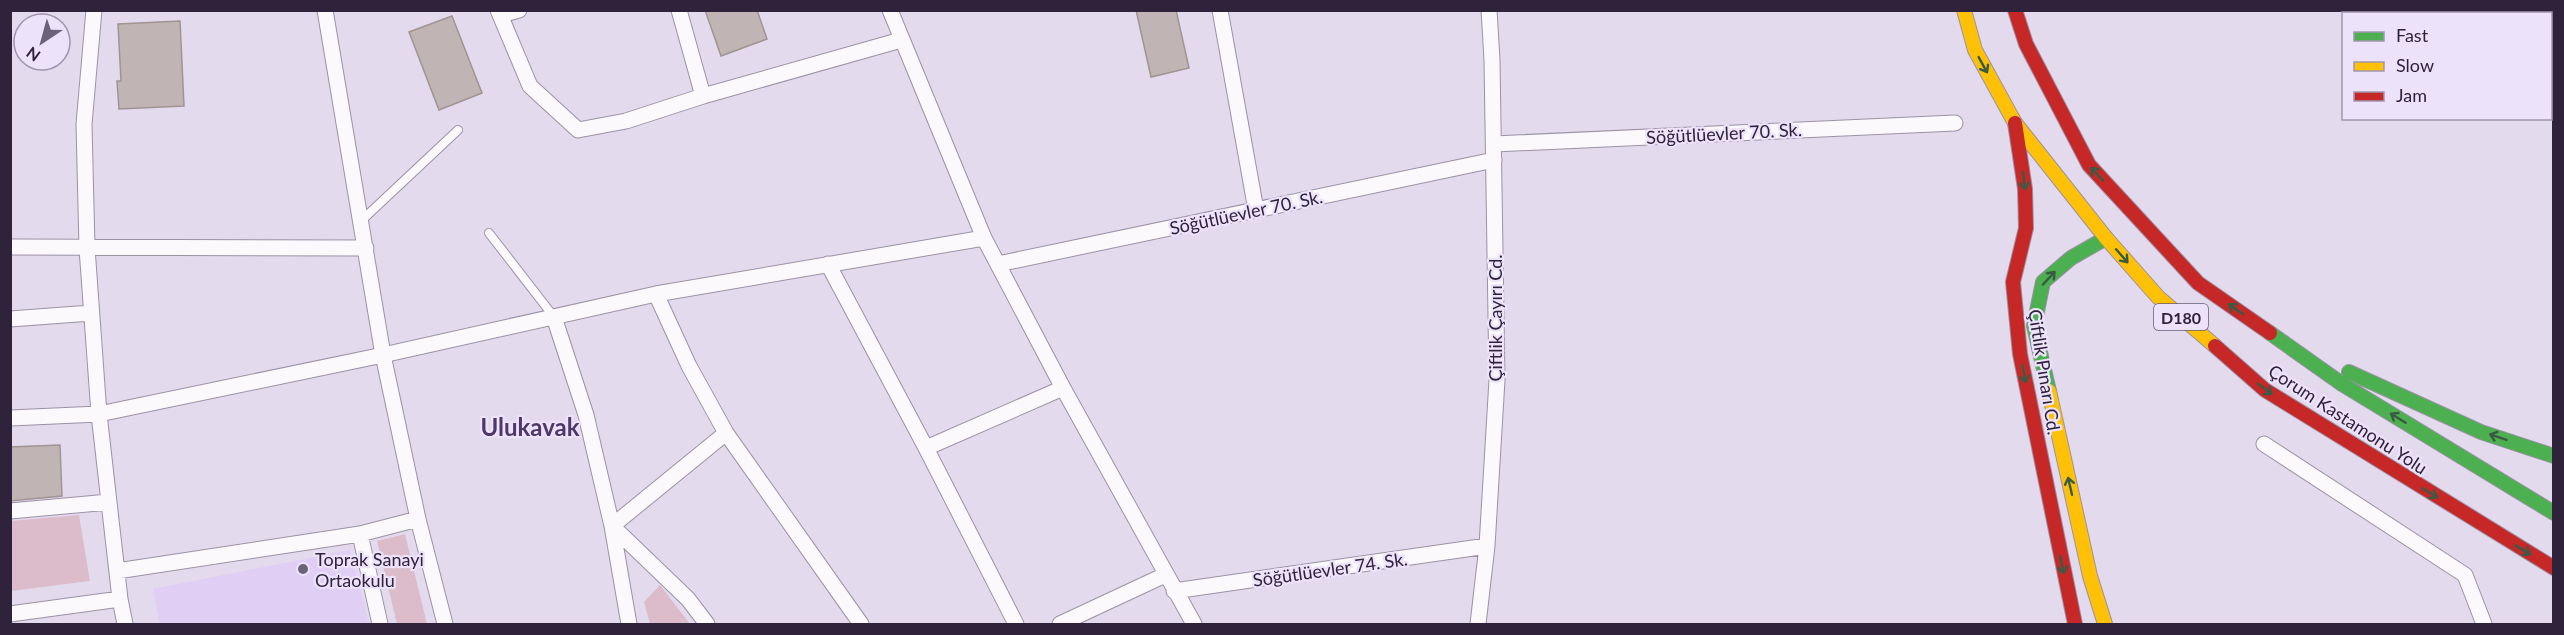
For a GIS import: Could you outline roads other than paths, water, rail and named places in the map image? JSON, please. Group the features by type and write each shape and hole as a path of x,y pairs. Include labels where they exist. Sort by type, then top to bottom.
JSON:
{"main road":[{"name":"Çorum Kastamonu Yolu","path":"1964,10 1975,50 2015,123 2106,238 2158,297 2265,390 2553,568"},
{"name":"Çorum Kastamonu Yolu","path":"2015,10 2026,44 2089,165 2198,283 2342,384 2553,513"},
{"name":"Çiftlik Pınarı Cd.","path":"2015,123 2025,189 2026,228 2013,282 2020,354 2075,624"},
{"name":"Çiftlik Pınarı Cd.","path":"2105,624 2090,576 2034,326 2043,282 2071,258 2106,238"},
{"path":"2280,340 2481,432 2553,456"}],"street":[{"path":"93,10 84,124 87,248 99,414 120,599 125,624"},
{"path":"325,10 383,355 418,519 445,624"},
{"path":"519,10 499,13 530,86 578,130 626,121 703,96 901,40"},
{"path":"679,10 703,96"},
{"path":"890,10 984,238 1063,388 1194,624"},
{"path":"1220,10 1257,210"},
{"name":"Çiftlik Çayırı Cd.","path":"1479,624 1497,380 1494,152 1489,10"},
{"name":"Söğütlüevler 70. Sk.","path":"998,264 1257,210 1494,152 1955,123"},
{"path":"10,418 99,414 383,355 656,294 984,238"},
{"path":"10,247 366,248"},
{"path":"828,264 1016,624"},
{"path":"656,294 689,366 726,434 861,624"},
{"path":"10,319 91,313"},
{"path":"554,317 586,415 612,526 629,624"},
{"path":"926,448 1063,388"},
{"path":"612,526 726,434"},
{"path":"2264,444 2465,575 2484,624"},
{"path":"10,511 109,502"},
{"path":"117,571 360,534 418,519"},
{"path":"612,526 688,599 706,624"},
{"path":"360,534 380,624"},
{"name":"Söğütlüevler 74. Sk.","path":"1174,591 1486,546"},
{"path":"1060,624 1165,575"},
{"path":"10,614 120,599"}],"lane":[{"path":"361,220 458,130"},
{"path":"489,233 554,317"}],"place":[{"name":"Toprak Sanayi Ortaokulu","path":"303,569"}],"district":[{"name":"Ulukavak","path":"530,426"}]}
